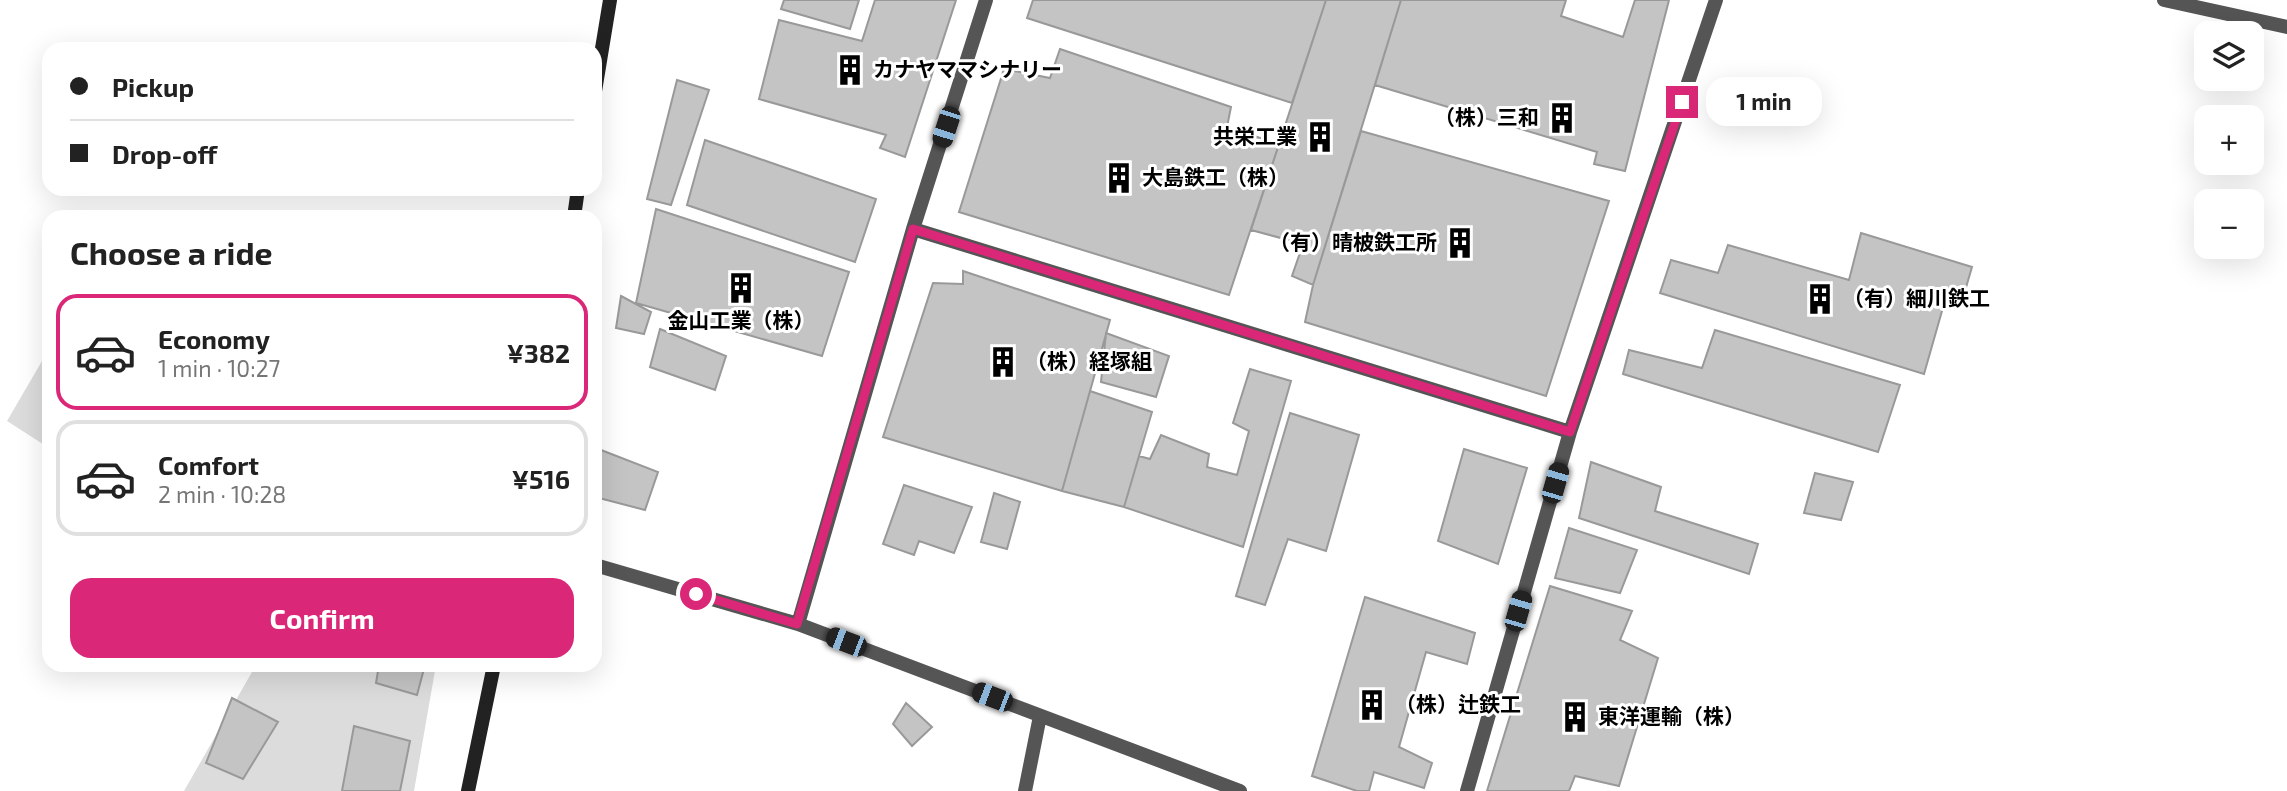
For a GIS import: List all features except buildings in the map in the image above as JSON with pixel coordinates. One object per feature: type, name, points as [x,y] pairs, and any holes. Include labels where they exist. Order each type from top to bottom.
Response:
[{"type":"main road","points":[[602,52],[611,0]]},
{"type":"main road","points":[[468,791],[493,672]]},
{"type":"street","points":[[797,624],[913,229],[986,0]]},
{"type":"street","points":[[1467,791],[1570,432],[1716,0]]},
{"type":"street","points":[[2164,0],[2287,27]]},
{"type":"street","points":[[913,229],[1570,432]]},
{"type":"street","points":[[602,567],[797,624],[1240,791]]},
{"type":"street","points":[[1024,791],[1040,716]]},
{"type":"shaded area","points":[[42,361],[42,444],[7,421]]},
{"type":"shaded area","points":[[252,672],[435,672],[414,791],[184,791]]},
{"type":"place","name":"カナヤママシナリー","points":[[850,70]]},
{"type":"place","name":"（株）三和","points":[[1562,118]]},
{"type":"place","name":"共栄工業","points":[[1320,137]]},
{"type":"place","name":"大島鉄工（株）","points":[[1119,178]]},
{"type":"place","name":"（有）晴柀鉄工所","points":[[1460,243]]},
{"type":"place","name":"金山工業（株）","points":[[741,288]]},
{"type":"place","name":"（有）細川鉄工","points":[[1820,299]]},
{"type":"place","name":"（株）経塚組","points":[[1003,362]]},
{"type":"place","name":"（株）辻鉄工","points":[[1372,705]]},
{"type":"place","name":"東洋運輸（株）","points":[[1575,717]]},
{"type":"route","points":[[696,594],[797,624],[913,229],[1570,432],[1682,102]]}]
